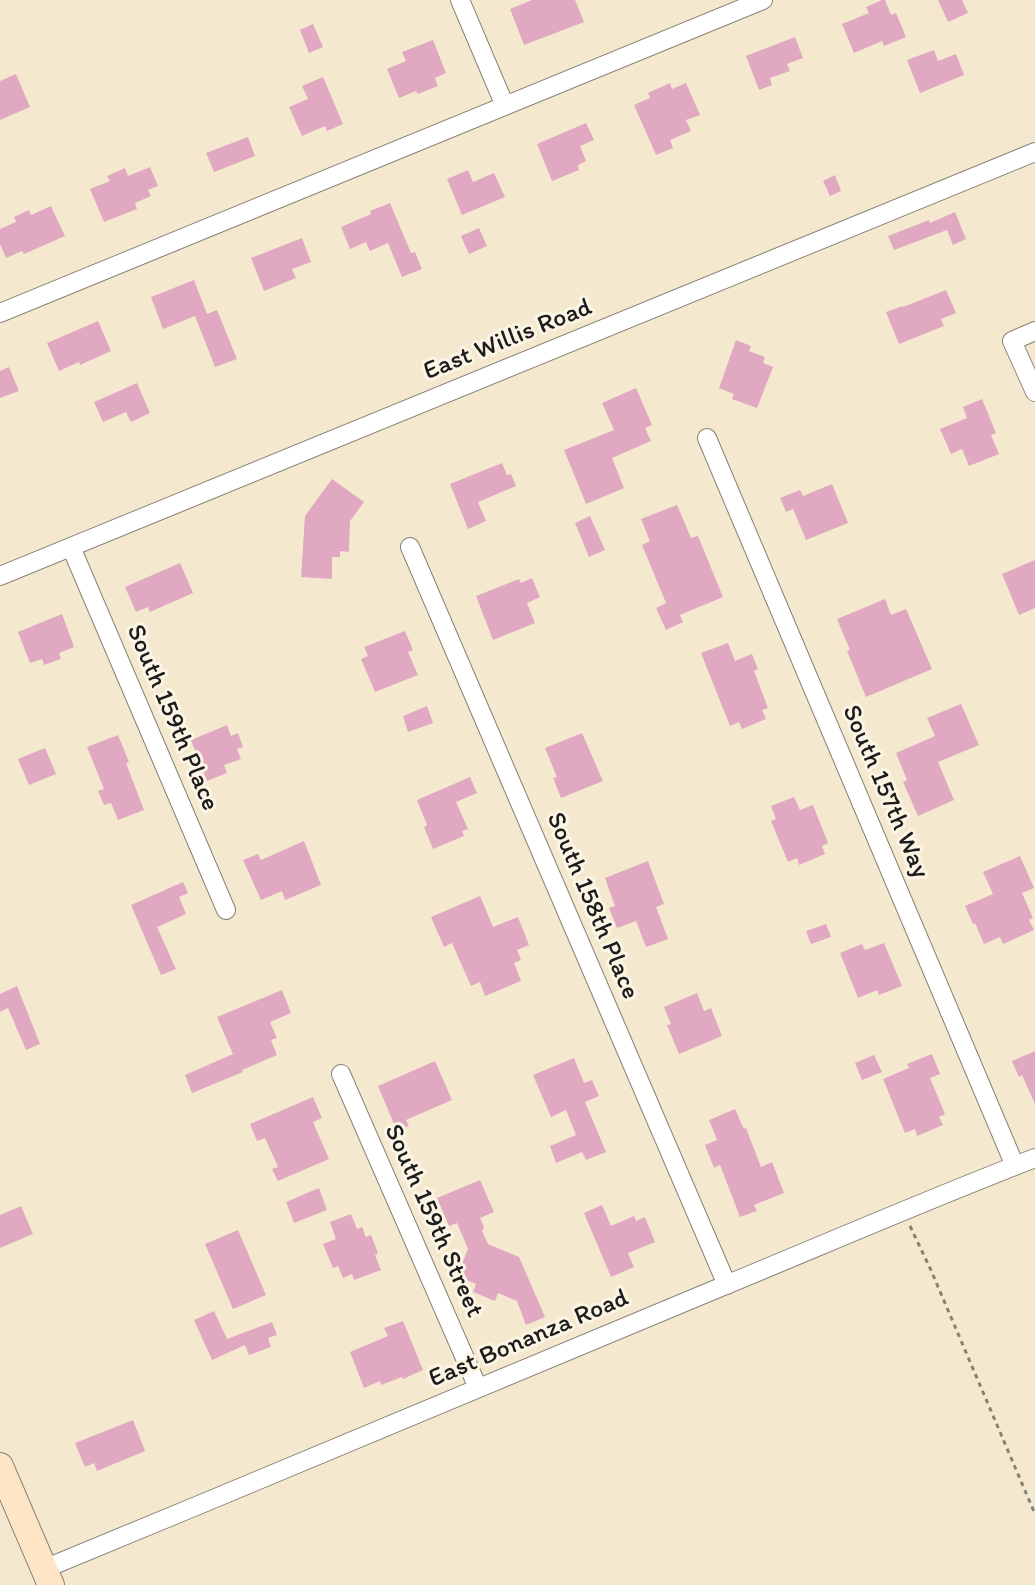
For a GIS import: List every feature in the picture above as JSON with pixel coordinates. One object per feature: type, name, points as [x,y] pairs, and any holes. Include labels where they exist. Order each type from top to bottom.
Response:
[{"type":"main road","points":[[0,1466],[47,1577]]},
{"type":"street","points":[[460,0],[505,106]]},
{"type":"street","points":[[0,313],[763,0]]},
{"type":"street","name":"East Willis Road","points":[[0,576],[1035,152]]},
{"type":"street","points":[[1035,331],[1012,341],[1035,392]]},
{"type":"street","name":"South 157th Way","points":[[707,438],[1015,1166]]},
{"type":"street","name":"South 159th Place","points":[[71,547],[226,910]]},
{"type":"street","name":"South 158th Place","points":[[410,547],[727,1285]]},
{"type":"street","name":"South 159th Street","points":[[341,1074],[478,1388]]},
{"type":"street","name":"East Bonanza Road","points":[[47,1577],[478,1388],[1035,1158]]},
{"type":"path","points":[[903,1211],[930,1268],[1035,1514]]},
{"type":"building","points":[[532,0],[575,0],[584,22],[524,45],[510,9]]},
{"type":"building","points":[[885,0],[891,15],[896,13],[906,37],[884,46],[882,41],[854,53],[842,24],[869,13],[866,7]]},
{"type":"building","points":[[938,0],[962,0],[968,13],[948,22]]},
{"type":"building","points":[[313,24],[323,47],[309,53],[300,30]]},
{"type":"building","points":[[795,37],[803,58],[787,64],[790,71],[770,78],[772,85],[759,90],[746,56]]},
{"type":"building","points":[[433,40],[446,73],[435,78],[438,86],[399,98],[387,69],[406,61],[402,52]]},
{"type":"building","points":[[934,50],[938,61],[956,54],[964,75],[920,93],[907,60]]},
{"type":"building","points":[[16,74],[30,107],[0,120],[0,81]]},
{"type":"building","points":[[323,77],[343,124],[327,131],[325,126],[302,136],[289,107],[308,99],[302,86]]},
{"type":"building","points":[[670,83],[672,89],[686,83],[700,115],[686,120],[691,131],[670,140],[673,148],[656,155],[634,105],[650,98],[648,93]]},
{"type":"building","points":[[586,123],[594,140],[580,146],[586,161],[578,165],[579,170],[552,181],[537,144]]},
{"type":"building","points":[[248,137],[255,156],[214,172],[206,153]]},
{"type":"building","points":[[150,167],[158,186],[148,190],[151,196],[135,203],[137,209],[104,222],[90,189],[110,181],[107,176],[125,168],[128,176]]},
{"type":"building","points":[[468,170],[473,182],[494,173],[505,197],[462,215],[447,179]]},
{"type":"building","points":[[835,175],[841,191],[830,196],[823,181]]},
{"type":"building","points":[[390,203],[411,253],[415,252],[422,269],[402,277],[388,243],[370,251],[366,242],[350,249],[341,227]]},
{"type":"building","points":[[51,206],[65,236],[24,254],[22,251],[6,258],[0,244],[0,229],[16,222],[14,217],[29,210],[31,215]]},
{"type":"building","points":[[955,212],[966,239],[953,245],[947,230],[894,250],[888,236],[929,220],[930,223]]},
{"type":"building","points":[[479,228],[487,246],[469,254],[461,236]]},
{"type":"building","points":[[302,238],[311,262],[292,269],[296,278],[264,291],[251,258]]},
{"type":"building","points":[[194,280],[207,314],[217,310],[237,359],[215,367],[195,316],[163,329],[151,297]]},
{"type":"building","points":[[946,290],[956,313],[941,319],[944,326],[899,344],[886,312]]},
{"type":"building","points":[[98,321],[111,351],[80,365],[79,362],[59,371],[47,343]]},
{"type":"building","points":[[736,340],[751,346],[749,351],[765,357],[763,363],[773,367],[757,408],[732,399],[734,394],[719,388]]},
{"type":"building","points":[[9,367],[19,391],[0,398],[0,371]]},
{"type":"building","points":[[137,383],[150,413],[131,422],[126,412],[103,422],[94,402]]},
{"type":"building","points":[[636,388],[652,425],[645,428],[651,441],[612,458],[624,488],[586,504],[564,450],[614,430],[602,403]]},
{"type":"building","points":[[982,399],[996,433],[991,435],[999,454],[969,466],[962,449],[951,454],[940,429],[967,418],[963,407]]},
{"type":"building","points":[[502,463],[507,475],[511,474],[516,486],[478,502],[486,521],[468,529],[450,484]]},
{"type":"building","points":[[332,479],[364,502],[350,521],[349,552],[340,551],[340,557],[332,557],[332,579],[301,577],[305,516]]},
{"type":"building","points":[[832,484],[848,523],[806,540],[793,509],[786,512],[780,498],[800,490],[803,496]]},
{"type":"building","points":[[677,505],[691,538],[698,536],[723,597],[680,615],[683,622],[666,630],[656,608],[666,603],[642,545],[650,541],[641,519]]},
{"type":"building","points":[[590,516],[605,550],[589,557],[575,523]]},
{"type":"building","points":[[1035,560],[1035,608],[1019,615],[1002,574]]},
{"type":"building","points":[[180,563],[193,593],[150,612],[148,607],[136,612],[125,587]]},
{"type":"building","points":[[532,578],[540,597],[527,603],[535,623],[493,640],[476,596],[519,579],[521,583]]},
{"type":"building","points":[[885,599],[891,615],[906,609],[932,669],[866,697],[837,619]]},
{"type":"building","points":[[62,614],[74,647],[59,653],[61,659],[44,665],[42,659],[30,663],[18,632]]},
{"type":"building","points":[[405,631],[413,650],[408,652],[418,675],[375,692],[361,659],[368,656],[364,647]]},
{"type":"building","points":[[728,643],[735,661],[752,654],[758,669],[754,671],[768,708],[762,710],[766,719],[742,729],[739,722],[730,726],[701,653]]},
{"type":"building","points":[[961,704],[979,745],[938,762],[954,800],[918,816],[903,782],[907,780],[896,753],[935,736],[927,718]]},
{"type":"building","points":[[427,706],[433,723],[408,732],[403,716]]},
{"type":"building","points":[[227,725],[231,736],[238,733],[243,747],[237,749],[241,759],[224,765],[227,773],[207,781],[191,740]]},
{"type":"building","points":[[582,733],[603,781],[561,798],[553,778],[557,777],[545,748]]},
{"type":"building","points":[[118,735],[144,810],[118,820],[111,803],[104,805],[98,791],[104,789],[87,747]]},
{"type":"building","points":[[45,748],[56,774],[29,785],[18,759]]},
{"type":"building","points":[[470,777],[477,793],[456,802],[468,829],[462,831],[464,836],[433,849],[417,800]]},
{"type":"building","points":[[794,797],[800,810],[813,805],[828,843],[822,846],[825,854],[799,865],[797,858],[788,862],[771,821],[776,819],[771,806]]},
{"type":"building","points":[[304,841],[321,885],[285,900],[282,891],[261,900],[243,860],[258,854],[261,860]]},
{"type":"building","points":[[1020,856],[1034,888],[1022,893],[1033,918],[1029,920],[1034,930],[1003,944],[1000,937],[984,944],[965,906],[993,894],[983,872]]},
{"type":"building","points":[[648,861],[664,904],[656,907],[668,939],[646,947],[636,921],[617,928],[609,908],[615,906],[605,878]]},
{"type":"building","points":[[183,882],[188,893],[179,897],[186,914],[157,927],[176,969],[161,975],[131,905]]},
{"type":"building","points":[[480,896],[493,927],[518,917],[529,945],[517,950],[521,960],[514,963],[521,981],[485,996],[480,982],[471,986],[452,943],[444,947],[431,917]]},
{"type":"building","points":[[826,924],[831,937],[811,944],[806,931]]},
{"type":"building","points":[[884,943],[902,986],[879,995],[877,990],[858,998],[840,953],[862,944],[865,950]]},
{"type":"building","points":[[17,986],[40,1044],[26,1050],[8,1008],[0,1012],[0,994]]},
{"type":"building","points":[[282,990],[291,1013],[270,1022],[277,1038],[271,1040],[277,1055],[192,1093],[185,1075],[233,1054],[217,1017]]},
{"type":"building","points":[[697,993],[704,1011],[711,1008],[722,1036],[679,1054],[667,1025],[671,1024],[664,1007]]},
{"type":"building","points":[[1035,1051],[1035,1104],[1022,1075],[1019,1077],[1012,1061]]},
{"type":"building","points":[[932,1054],[940,1074],[930,1078],[945,1114],[939,1117],[943,1125],[917,1136],[915,1129],[905,1133],[883,1079],[909,1068],[907,1064]]},
{"type":"building","points":[[874,1055],[882,1072],[862,1080],[855,1063]]},
{"type":"building","points":[[574,1058],[584,1083],[592,1080],[599,1096],[585,1102],[606,1152],[586,1160],[582,1152],[556,1163],[550,1146],[576,1135],[566,1110],[551,1117],[533,1075]]},
{"type":"building","points":[[435,1061],[452,1100],[406,1120],[409,1126],[397,1131],[378,1086]]},
{"type":"building","points":[[313,1097],[322,1118],[313,1122],[329,1159],[278,1181],[272,1169],[278,1167],[265,1138],[257,1141],[250,1124]]},
{"type":"building","points":[[735,1109],[744,1129],[746,1128],[761,1167],[772,1162],[784,1193],[754,1205],[757,1211],[740,1217],[720,1165],[714,1168],[705,1145],[717,1140],[709,1120]]},
{"type":"building","points":[[480,1180],[494,1212],[480,1218],[484,1227],[482,1231],[488,1244],[519,1257],[545,1317],[526,1325],[517,1301],[498,1293],[495,1301],[473,1292],[476,1284],[457,1276],[468,1249],[457,1223],[449,1226],[437,1198]]},
{"type":"building","points":[[319,1188],[327,1210],[294,1223],[286,1202]]},
{"type":"building","points":[[602,1205],[611,1226],[634,1216],[636,1221],[645,1217],[655,1242],[628,1253],[634,1267],[611,1277],[584,1213]]},
{"type":"building","points":[[21,1206],[33,1234],[0,1248],[0,1215]]},
{"type":"building","points":[[351,1214],[357,1229],[362,1227],[366,1237],[371,1235],[381,1270],[354,1280],[352,1274],[343,1278],[338,1266],[333,1268],[323,1244],[336,1239],[330,1222]]},
{"type":"building","points":[[238,1230],[266,1295],[233,1309],[205,1244]]},
{"type":"building","points":[[214,1311],[227,1339],[272,1322],[277,1335],[268,1338],[271,1347],[249,1355],[245,1345],[212,1360],[194,1320]]},
{"type":"building","points":[[403,1321],[423,1370],[403,1379],[402,1377],[381,1385],[380,1381],[364,1388],[350,1352],[388,1336],[384,1328]]},
{"type":"building","points":[[133,1420],[145,1451],[97,1471],[94,1463],[85,1467],[75,1443]]}]
